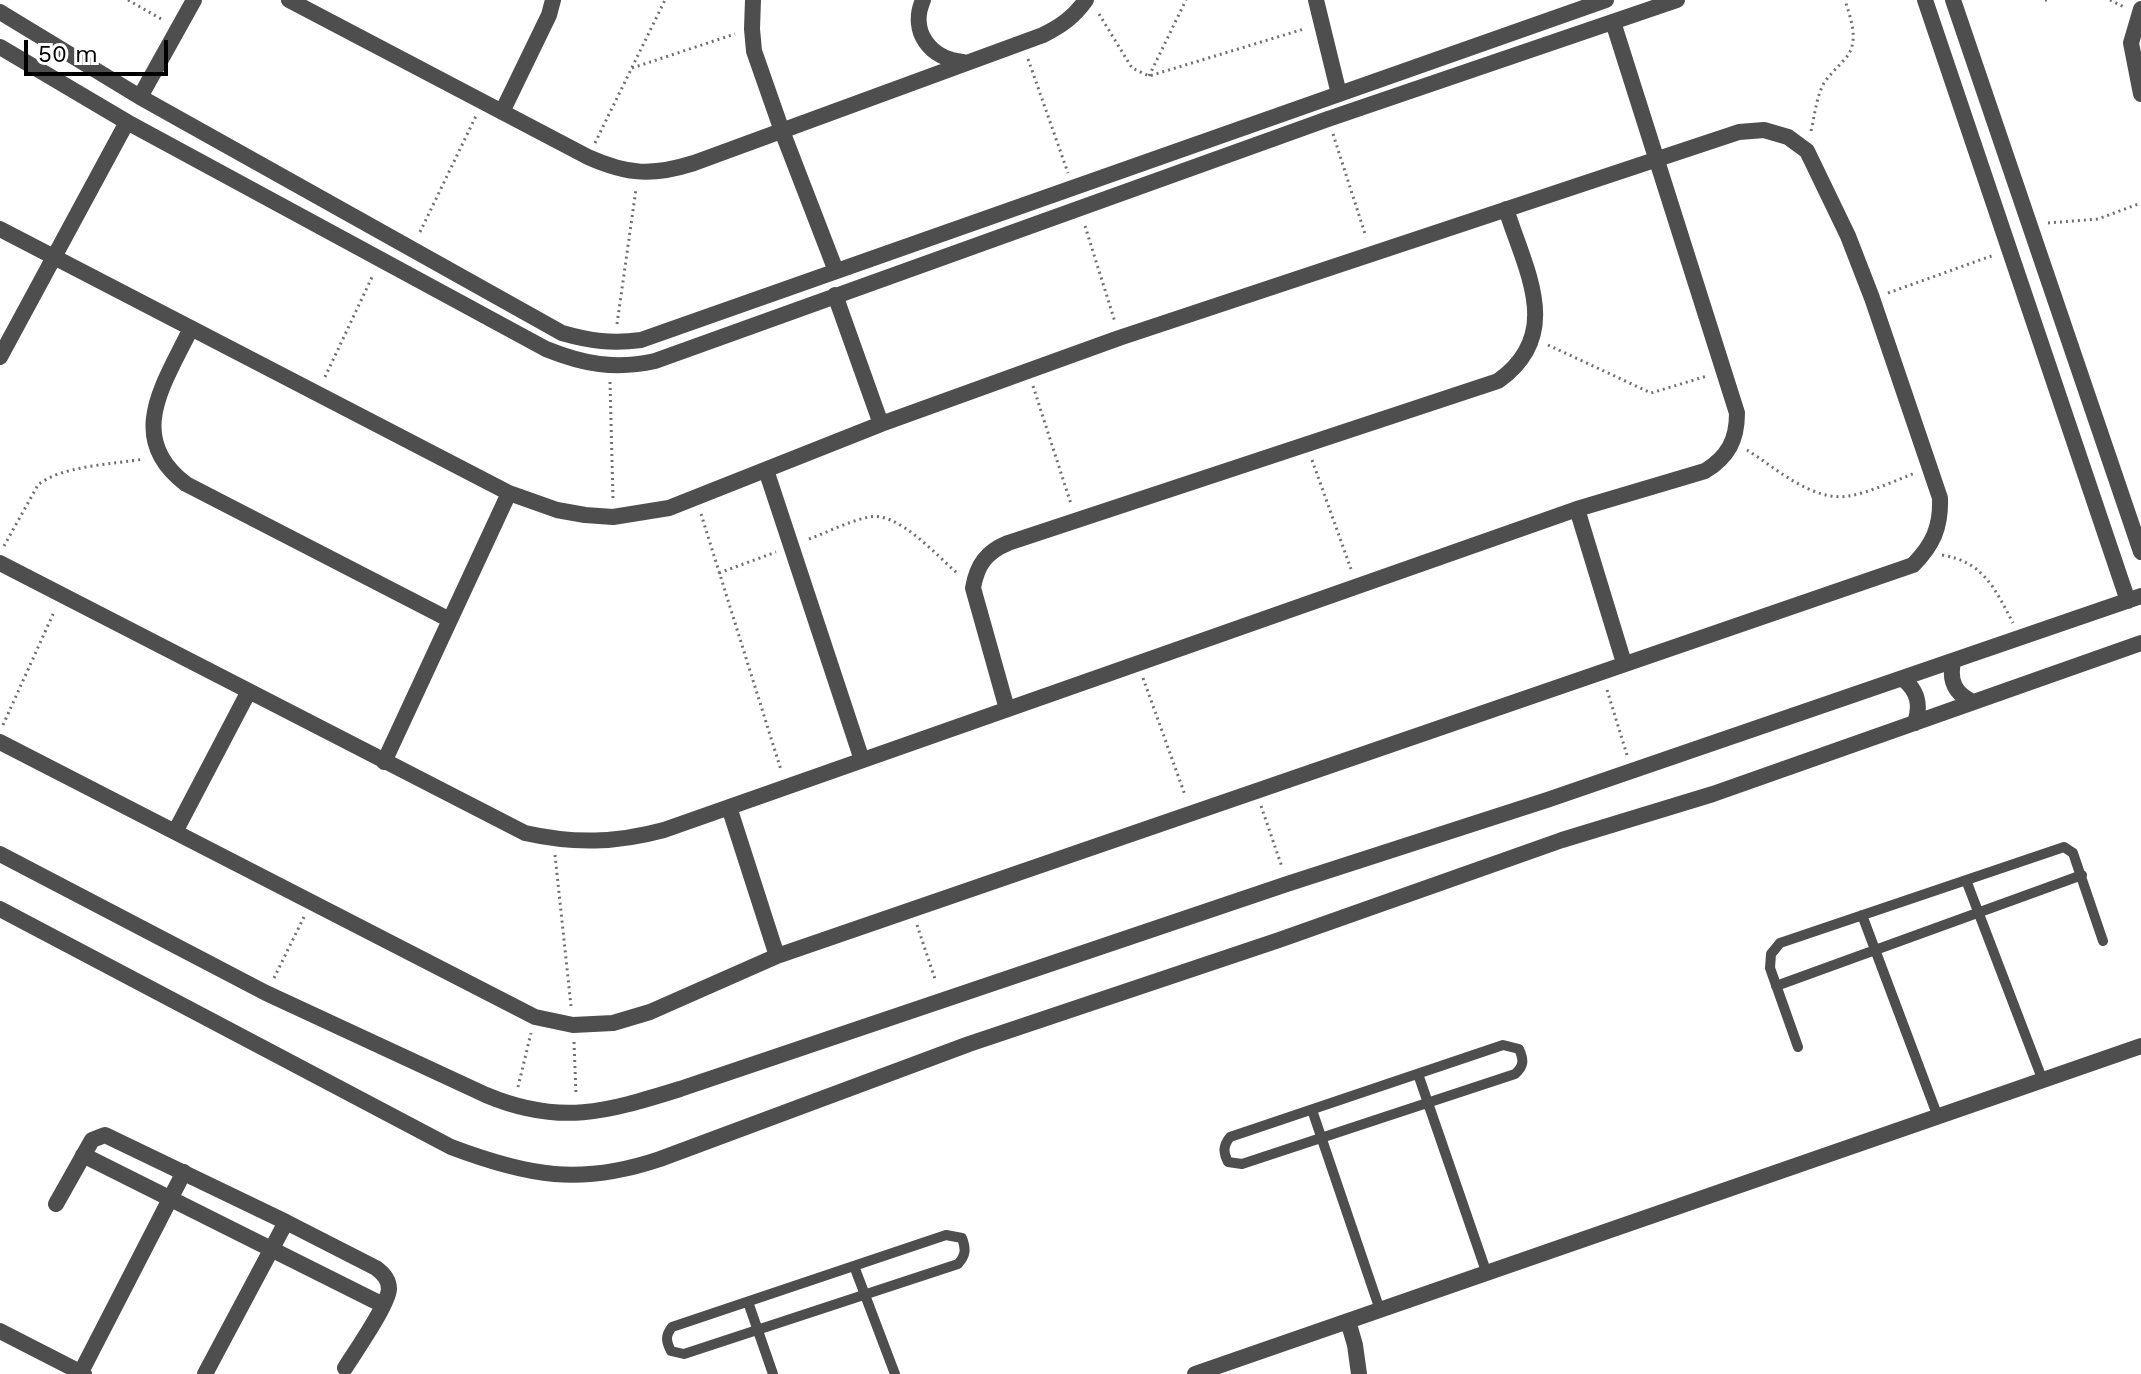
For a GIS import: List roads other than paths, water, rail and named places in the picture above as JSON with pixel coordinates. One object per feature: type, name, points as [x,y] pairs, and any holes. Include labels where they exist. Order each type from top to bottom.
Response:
[{"type":"street","points":[[140,97],[194,0]]},
{"type":"street","points":[[289,0],[588,157],[612,168],[639,173],[667,171],[782,131],[1023,42],[1061,26],[1077,12],[1092,6]]},
{"type":"street","points":[[502,112],[549,15],[553,0]]},
{"type":"street","points":[[753,0],[754,51],[836,271]]},
{"type":"street","points":[[923,0],[918,11],[919,32],[930,49],[947,61],[967,62]]},
{"type":"street","points":[[1316,0],[1339,94]]},
{"type":"street","points":[[0,12],[140,97],[562,333],[588,341],[614,343],[641,340],[1606,0]]},
{"type":"street","points":[[0,47],[127,122],[546,349],[579,362],[609,366],[655,361],[1328,119],[1677,0]]},
{"type":"street","points":[[0,854],[266,993],[514,1107],[544,1113],[576,1114],[618,1107],[680,1089],[941,999],[1632,771],[2134,598],[2009,250],[1927,6],[1953,2],[2141,552]]},
{"type":"street","points":[[2141,9],[2131,43],[2141,94]]},
{"type":"street","points":[[0,563],[502,824],[525,833],[595,842],[637,837],[729,807],[1577,509],[1705,471],[1717,464],[1734,441],[1737,413],[1613,22]]},
{"type":"street","points":[[1459,51],[1466,71]]},
{"type":"street","points":[[0,357],[127,122]]},
{"type":"street","points":[[0,229],[509,493],[557,510],[613,517],[641,514],[696,499],[881,424],[1119,338],[1739,132],[1764,130],[1788,137],[1807,151],[1848,236],[1940,498],[1936,535],[1926,552],[1913,565],[777,956],[650,1012],[613,1023],[573,1025],[535,1017],[0,742]]},
{"type":"street","points":[[1007,709],[973,588],[983,559],[994,549],[1498,381],[1514,370],[1526,356],[1537,320],[1535,303],[1506,209]]},
{"type":"street","points":[[915,243],[923,263]]},
{"type":"street","points":[[835,295],[881,424]]},
{"type":"street","points":[[191,328],[157,402],[153,430],[160,457],[171,472],[186,484],[450,620]]},
{"type":"street","points":[[766,470],[862,760]]},
{"type":"street","points":[[384,762],[509,493]]},
{"type":"street","points":[[1577,509],[1624,663]]},
{"type":"street","points":[[0,909],[451,1147],[522,1171],[591,1175],[626,1170],[660,1159],[997,1034],[1279,940],[1562,840],[1713,794],[2141,643]]},
{"type":"street","points":[[1953,662],[1951,672],[1956,691],[1973,702]]},
{"type":"street","points":[[1903,679],[1911,685],[1919,704],[1915,723]]},
{"type":"street","points":[[175,832],[249,691]]},
{"type":"street","points":[[729,807],[777,956]]},
{"type":"street","points":[[1195,1374],[2141,1046]]},
{"type":"street","points":[[56,1204],[92,1140],[105,1135],[286,1222],[385,1274],[389,1290],[383,1305],[345,1368]]},
{"type":"street","points":[[83,1155],[383,1305]]},
{"type":"street","points":[[0,1331],[82,1373],[184,1172]]},
{"type":"street","points":[[205,1374],[286,1222]]},
{"type":"street","points":[[1348,1321],[1359,1374]]},
{"type":"lane","points":[[1798,1047],[1769,961],[1780,943],[2064,847],[2073,853],[2103,941]]},
{"type":"lane","points":[[1776,986],[2082,875]]},
{"type":"lane","points":[[1966,880],[2043,1081]]},
{"type":"lane","points":[[1862,915],[1938,1117]]},
{"type":"lane","points":[[1503,1045],[1519,1049],[1523,1058],[1522,1067],[1515,1074],[1242,1164],[1228,1162],[1224,1153],[1224,1145],[1230,1137],[1418,1074],[1503,1045]]},
{"type":"lane","points":[[1418,1074],[1487,1274]]},
{"type":"lane","points":[[1312,1110],[1380,1310]]},
{"type":"lane","points":[[946,1235],[962,1238],[965,1247],[964,1257],[958,1264],[684,1354],[671,1351],[666,1343],[672,1327],[854,1266],[946,1235]]},
{"type":"lane","points":[[854,1266],[895,1374]]},
{"type":"lane","points":[[748,1302],[773,1374]]}]
